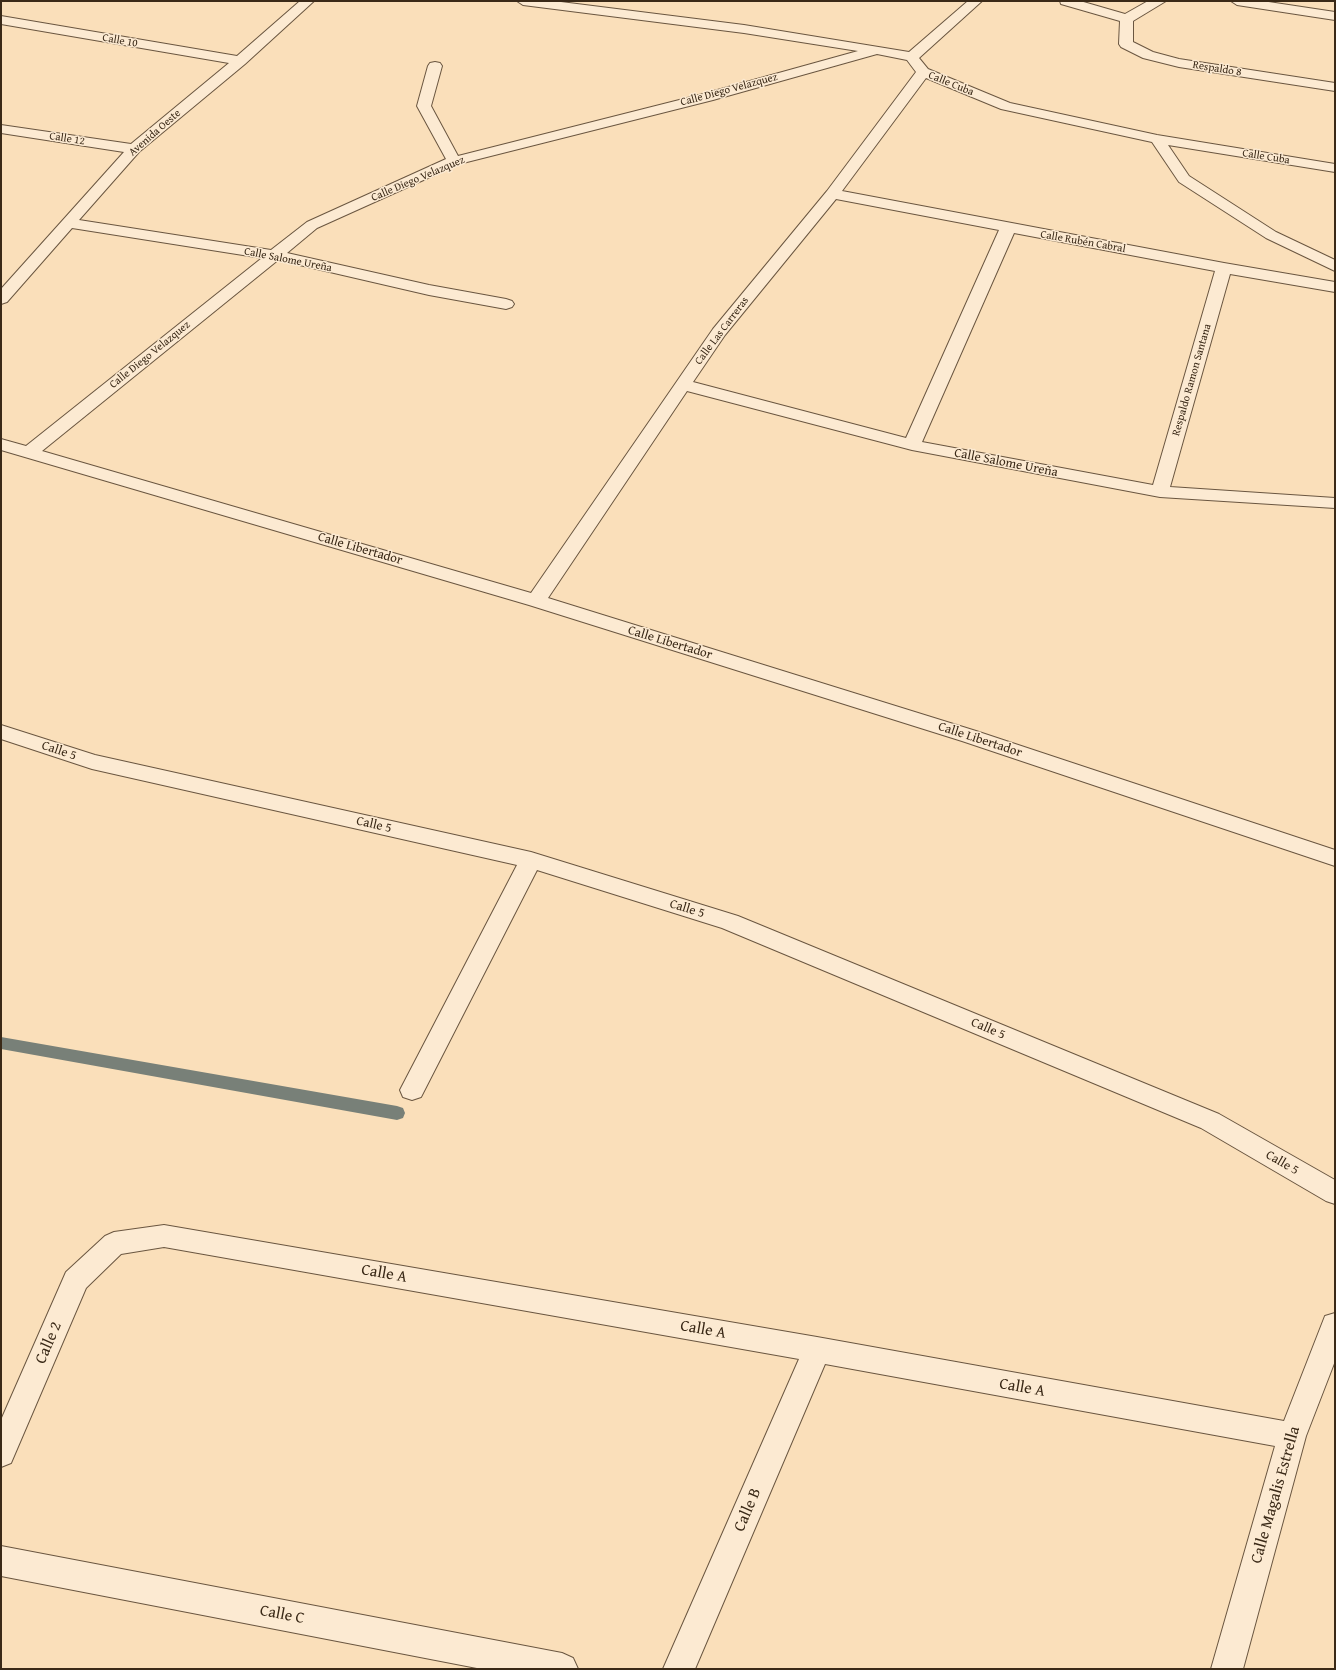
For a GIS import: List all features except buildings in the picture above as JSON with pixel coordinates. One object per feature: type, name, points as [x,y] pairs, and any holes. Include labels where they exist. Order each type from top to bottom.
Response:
[{"type":"street","name":"Avenida Oeste","points":[[1,298],[70,223],[134,149],[240,61],[308,1]]},
{"type":"street","points":[[523,1],[744,29],[877,50],[912,58],[976,1]]},
{"type":"street","points":[[1066,1],[1127,19],[1160,1]]},
{"type":"street","points":[[1237,1],[1335,16]]},
{"type":"street","name":"Respaldo 8","points":[[1127,19],[1126,44],[1148,55],[1179,63],[1335,87]]},
{"type":"street","name":"Calle 10","points":[[1,20],[240,61]]},
{"type":"street","name":"Calle Diego Velazquez","points":[[30,451],[312,225],[454,161],[708,97],[877,50]]},
{"type":"street","name":"Calle Cuba","points":[[912,58],[923,72],[1006,106],[1157,139],[1335,168]]},
{"type":"street","points":[[435,66],[424,106],[454,161]]},
{"type":"street","name":"Calle Las Carreras","points":[[536,601],[719,332],[832,194],[923,72]]},
{"type":"street","name":"Calle 12","points":[[1,129],[134,149]]},
{"type":"street","points":[[1157,139],[1184,179],[1271,235],[1335,266]]},
{"type":"street","name":"Calle Rubén Cabral","points":[[832,194],[1224,268],[1335,287]]},
{"type":"street","name":"Calle Salome Ureña","points":[[70,223],[274,255],[429,290],[506,304]]},
{"type":"street","points":[[912,445],[1008,228]]},
{"type":"street","name":"Respaldo Ramon Santana","points":[[1160,492],[1224,268]]},
{"type":"street","name":"Calle Salome Ureña","points":[[684,385],[912,445],[1160,492],[1335,503]]},
{"type":"street","name":"Calle Libertador","points":[[1,444],[30,451],[536,601],[970,736],[1335,858]]},
{"type":"street","name":"Calle 5","points":[[1,732],[92,762],[531,860],[730,922],[1210,1121],[1335,1193]]},
{"type":"street","points":[[412,1090],[531,860]]},
{"type":"street","name":"Calle A","points":[[114,1244],[164,1236],[817,1350],[1292,1436]]},
{"type":"street","name":"Calle 2","points":[[1,1453],[76,1280],[114,1244]]},
{"type":"street","name":"Calle Magalis Estrella","points":[[1227,1669],[1292,1436],[1335,1325]]},
{"type":"street","name":"Calle B","points":[[679,1669],[817,1350]]},
{"type":"street","name":"Calle C","points":[[1,1561],[562,1669]]},
{"type":"waterway","points":[[1,1043],[397,1113]]}]
